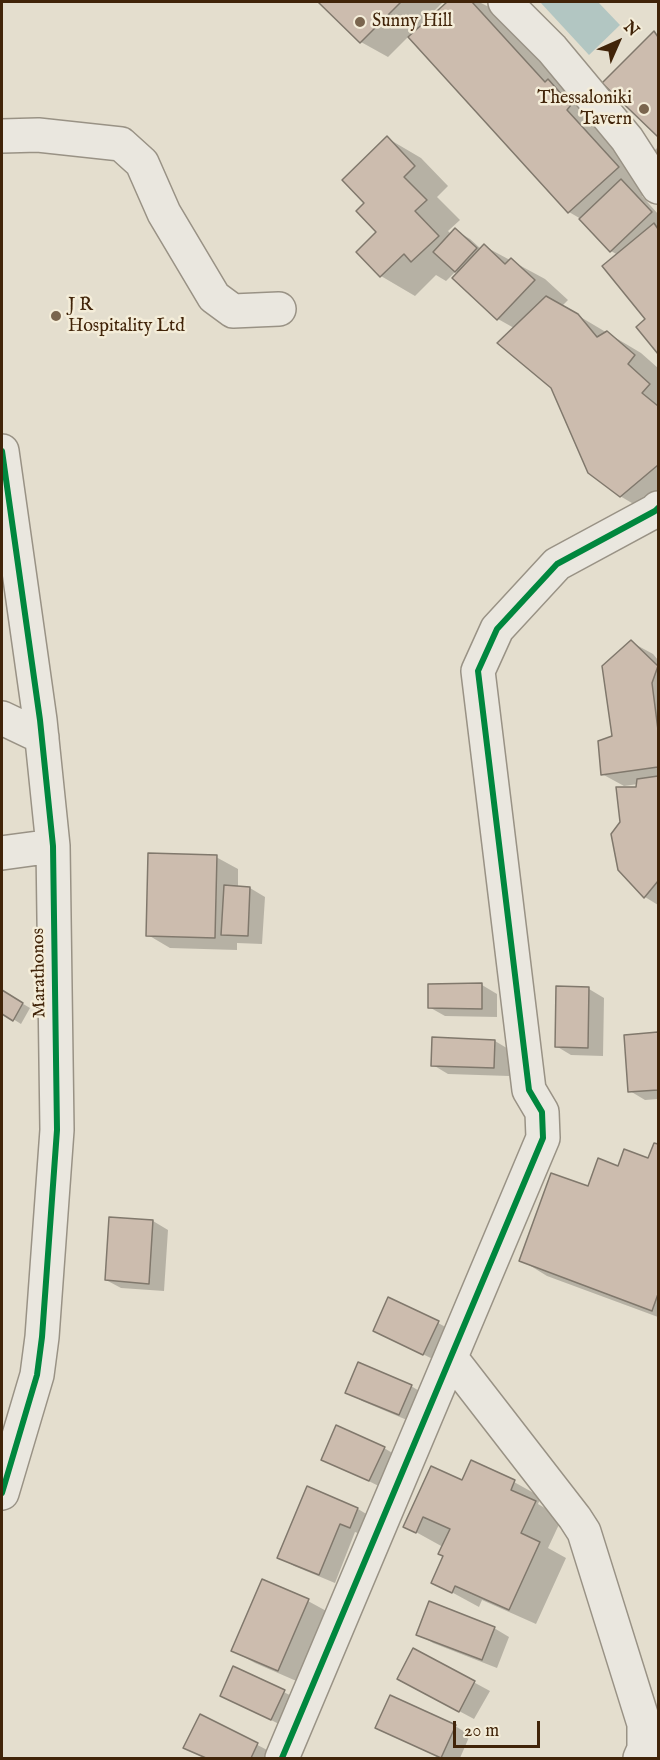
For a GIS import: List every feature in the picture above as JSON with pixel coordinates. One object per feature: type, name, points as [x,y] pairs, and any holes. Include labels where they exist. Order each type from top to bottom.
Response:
[{"type":"street","points":[[505,2],[552,49],[627,140],[658,187]]},
{"type":"street","points":[[2,136],[38,135],[121,144],[142,163],[164,213],[214,297],[233,311],[279,309]]},
{"type":"street","name":"Marathonos","points":[[2,451],[42,737],[53,846],[57,1130],[42,1336],[37,1375],[2,1493]]},
{"type":"street","points":[[282,1758],[543,1138],[542,1112],[529,1090],[478,671],[497,629],[557,564],[658,508]]},
{"type":"street","points":[[2,718],[42,737]]},
{"type":"street","points":[[2,853],[53,846]]},
{"type":"street","points":[[451,1358],[584,1532],[644,1724],[644,1749],[640,1758]]},
{"type":"shaded area","points":[[540,2],[598,2],[620,25],[589,55]]},
{"type":"building","name":"Sunny Hill","points":[[318,2],[401,2],[360,43]]},
{"type":"building","points":[[447,2],[472,2],[545,82],[548,79],[571,105],[567,110],[619,167],[568,213],[408,37]]},
{"type":"building","name":"Thessaloniki Tavern","points":[[654,31],[658,37],[657,136],[602,83]]},
{"type":"building","points":[[387,136],[415,166],[404,177],[427,200],[415,211],[439,236],[411,262],[404,254],[380,277],[356,252],[376,232],[356,211],[364,203],[342,180]]},
{"type":"building","points":[[621,179],[652,212],[610,252],[579,219]]},
{"type":"building","points":[[654,223],[658,229],[658,354],[636,327],[645,319],[602,266]]},
{"type":"building","points":[[455,228],[477,248],[455,272],[433,252]]},
{"type":"building","points":[[484,244],[505,264],[511,258],[535,280],[497,320],[452,278]]},
{"type":"building","points":[[546,296],[578,314],[597,337],[607,331],[635,355],[628,364],[650,384],[642,393],[658,406],[658,465],[620,497],[588,473],[551,388],[497,343]]},
{"type":"building","points":[[631,640],[658,666],[652,683],[658,730],[658,767],[601,775],[598,741],[612,736],[602,666]]},
{"type":"building","points":[[658,776],[658,881],[644,898],[618,870],[611,834],[620,822],[616,787],[636,787],[637,779]]},
{"type":"building","points":[[148,853],[217,855],[215,938],[146,936]]},
{"type":"building","points":[[224,885],[250,887],[248,936],[221,935]]},
{"type":"building","points":[[482,983],[482,1009],[428,1008],[428,984]]},
{"type":"building","points":[[556,986],[589,987],[588,1048],[555,1047]]},
{"type":"building","points":[[2,990],[23,1003],[13,1021],[2,1014]]},
{"type":"building","points":[[658,1032],[658,1090],[628,1092],[624,1035]]},
{"type":"building","points":[[432,1037],[495,1040],[494,1068],[431,1066]]},
{"type":"building","points":[[654,1143],[658,1144],[658,1294],[652,1311],[519,1261],[551,1173],[588,1186],[598,1158],[618,1166],[624,1149],[648,1158]]},
{"type":"building","points":[[109,1217],[153,1220],[149,1284],[105,1280]]},
{"type":"building","points":[[388,1297],[439,1321],[423,1355],[373,1331]]},
{"type":"building","points":[[358,1362],[412,1385],[399,1415],[345,1393]]},
{"type":"building","points":[[336,1425],[385,1447],[369,1481],[321,1460]]},
{"type":"building","points":[[471,1460],[515,1480],[511,1490],[536,1501],[521,1533],[540,1542],[509,1610],[455,1586],[452,1593],[431,1583],[443,1556],[438,1554],[450,1529],[423,1517],[416,1533],[403,1527],[431,1466],[462,1480]]},
{"type":"building","points":[[307,1486],[358,1508],[350,1528],[340,1524],[319,1575],[277,1558]]},
{"type":"building","points":[[262,1579],[309,1599],[278,1671],[231,1651]]},
{"type":"building","points":[[429,1601],[495,1627],[482,1660],[416,1635]]},
{"type":"building","points":[[413,1648],[475,1681],[459,1712],[397,1679]]},
{"type":"building","points":[[233,1666],[285,1690],[271,1720],[220,1696]]},
{"type":"building","points":[[390,1695],[456,1725],[441,1758],[375,1728]]},
{"type":"building","points":[[200,1714],[258,1743],[251,1758],[206,1758],[183,1748]]},
{"type":"cycle path","points":[[2,451],[40,720],[53,846],[57,1130],[42,1337],[37,1375],[2,1493]]},
{"type":"cycle path","points":[[282,1758],[543,1138],[542,1112],[529,1090],[478,671],[497,629],[557,564],[658,508]]},
{"type":"place","name":"Sunny Hill","points":[[360,22]]},
{"type":"place","name":"Thessaloniki Tavern","points":[[644,109]]},
{"type":"place","name":"J R Hospitality Ltd","points":[[56,316]]}]
